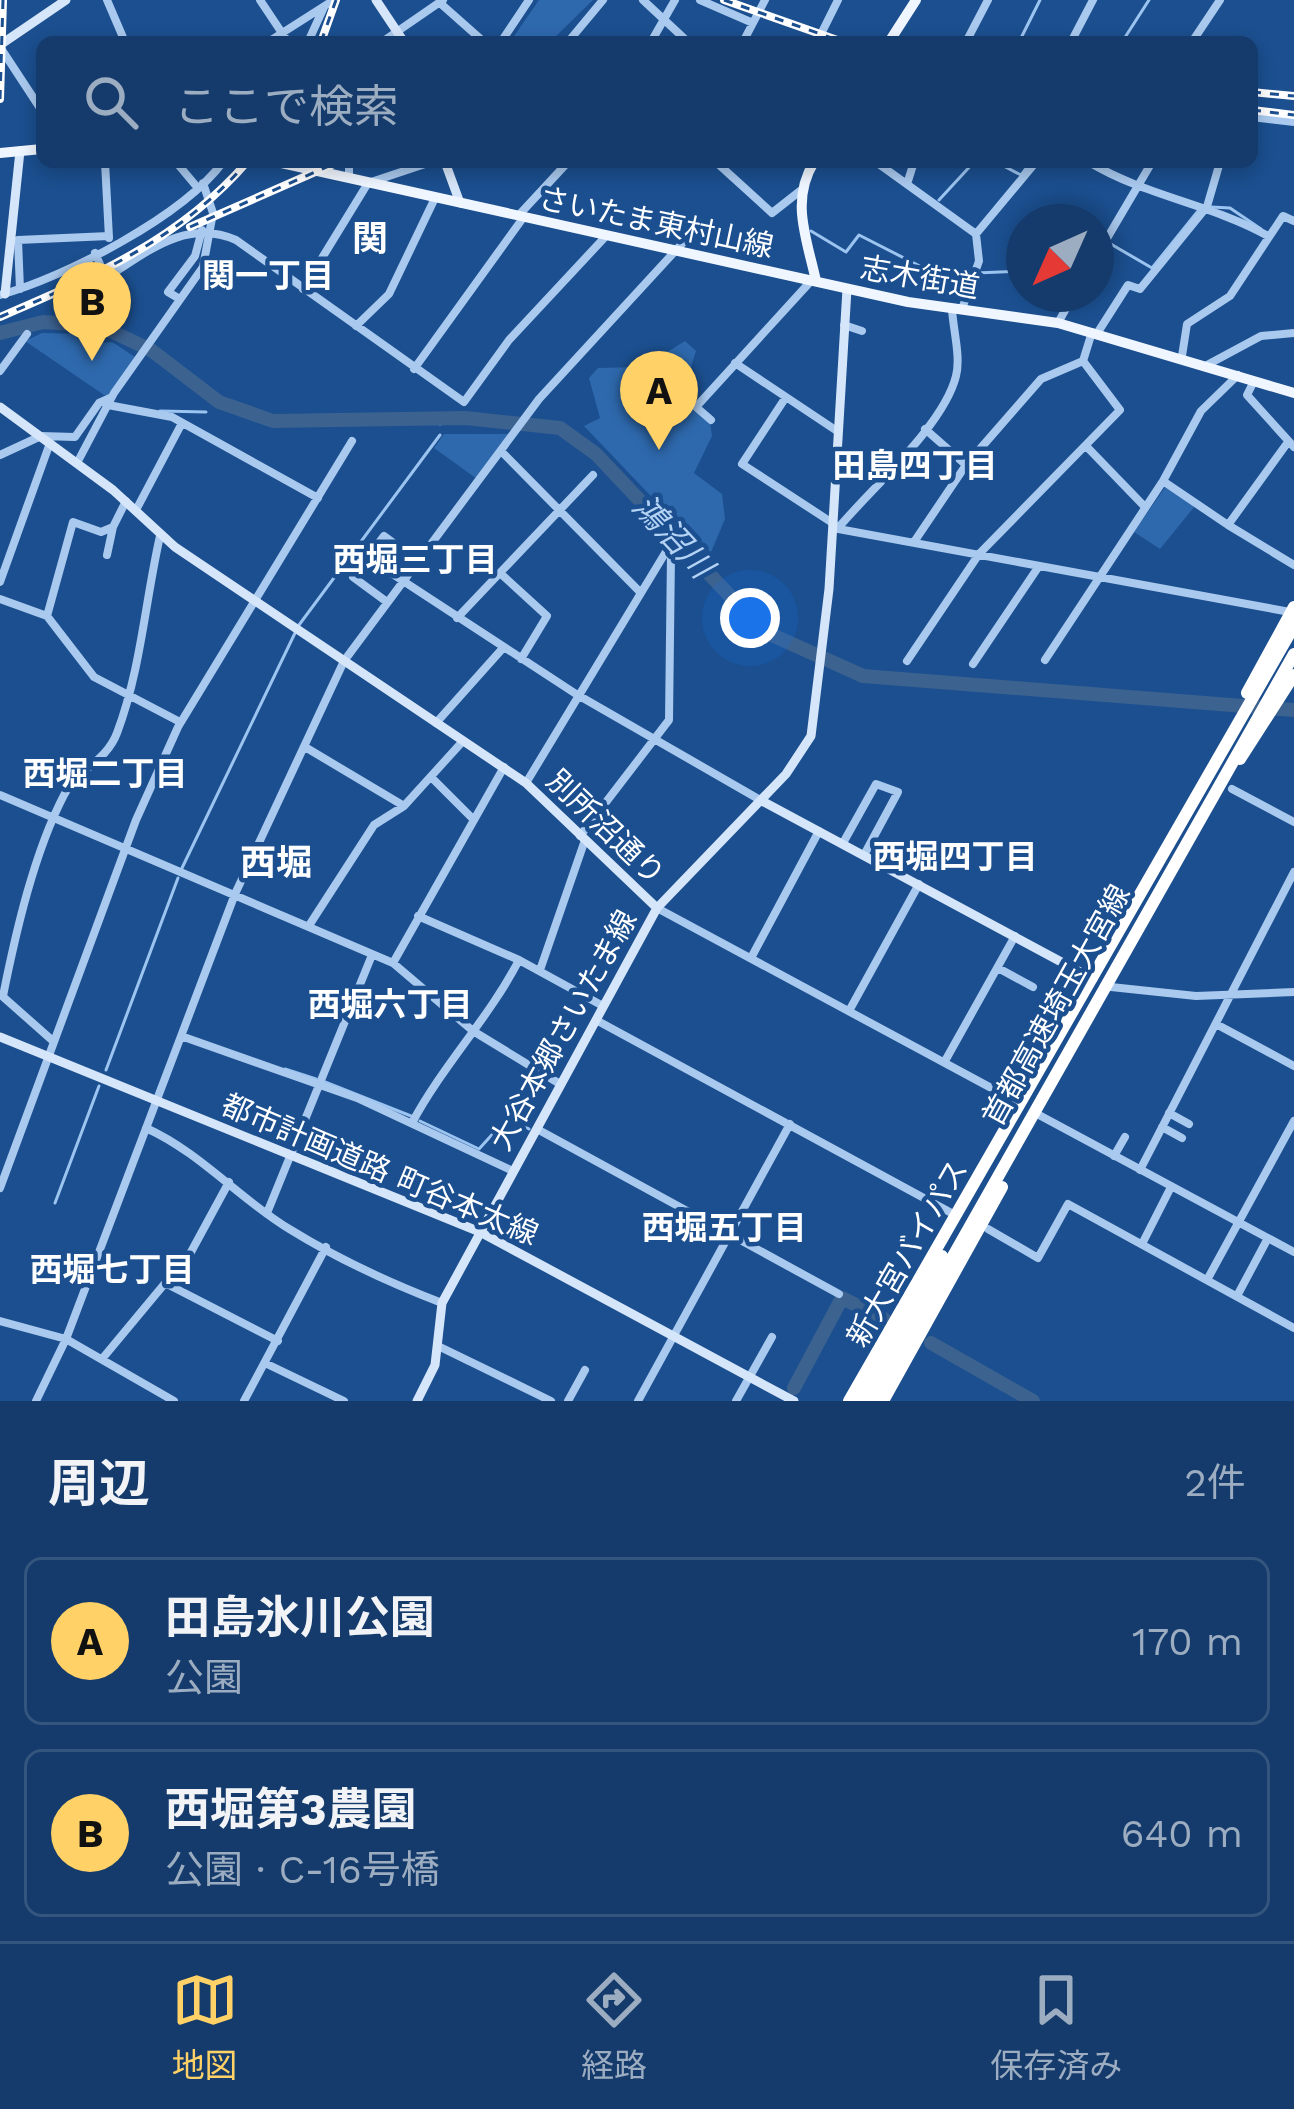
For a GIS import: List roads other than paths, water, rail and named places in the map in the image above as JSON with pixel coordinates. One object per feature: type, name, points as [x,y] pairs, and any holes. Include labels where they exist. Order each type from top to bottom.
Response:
[{"type":"highway","name":"新大宮バイパス","points":[[849,1401],[1022,1104],[1293,620]]},
{"type":"highway","name":"首都高速埼玉大宮線","points":[[866,1401],[1293,620]]},
{"type":"highway","name":"新大宮バイパス","points":[[883,1401],[1262,724],[1294,657]]},
{"type":"highway","name":"首都高速埼玉大宮線","points":[[866,1401],[1294,657]]},
{"type":"highway","name":"新大宮バイパス","points":[[1276,698],[1294,676]]},
{"type":"highway","points":[[928,1264],[953,1278]]},
{"type":"highway","points":[[866,1401],[913,1349]]},
{"type":"main road","points":[[893,36],[916,0]]},
{"type":"main road","points":[[0,153],[36,150]]},
{"type":"main road","name":"さいたま東村山線","points":[[304,168],[814,280]]},
{"type":"main road","points":[[811,168],[800,191],[814,280]]},
{"type":"main road","name":"志木街道","points":[[814,280],[957,309],[1058,323],[1182,356],[1294,393]]},
{"type":"street","points":[[36,102],[0,46],[66,0]]},
{"type":"street","points":[[106,0],[122,36]]},
{"type":"street","points":[[260,0],[284,36]]},
{"type":"street","points":[[376,0],[400,36]]},
{"type":"street","points":[[505,36],[529,0]]},
{"type":"street","points":[[573,36],[603,0]]},
{"type":"street","points":[[644,0],[682,36]]},
{"type":"street","points":[[654,36],[675,0]]},
{"type":"street","points":[[700,0],[753,23]]},
{"type":"street","points":[[746,36],[765,0]]},
{"type":"street","points":[[820,36],[838,0]]},
{"type":"street","points":[[969,36],[988,0]]},
{"type":"street","points":[[1074,36],[1093,0]]},
{"type":"street","points":[[1196,36],[1220,0]]},
{"type":"street","points":[[402,36],[441,1],[478,36]]},
{"type":"street","points":[[289,36],[328,2]]},
{"type":"street","points":[[311,36],[328,2]]},
{"type":"street","points":[[1258,118],[1294,122]]},
{"type":"street","points":[[20,151],[3,295],[95,253],[200,185],[217,168]]},
{"type":"street","points":[[105,168],[109,241]]},
{"type":"street","points":[[77,463],[109,401],[202,268],[212,201],[182,168]]},
{"type":"street","points":[[349,168],[349,178]]},
{"type":"street","points":[[303,289],[368,182],[411,168]]},
{"type":"street","points":[[448,168],[460,203]]},
{"type":"street","points":[[414,369],[520,217],[562,168]]},
{"type":"street","points":[[723,168],[772,213],[800,191]]},
{"type":"street","points":[[884,168],[976,234]]},
{"type":"street","points":[[907,184],[912,168]]},
{"type":"street","points":[[835,527],[926,429],[958,371],[957,309],[979,260],[976,234],[1031,168]]},
{"type":"street","points":[[1101,168],[1137,187],[1230,215],[1268,236]]},
{"type":"street","points":[[1114,226],[1148,168]]},
{"type":"street","points":[[914,542],[966,465],[1041,379],[1083,361],[1120,290],[1128,285],[1140,289],[1205,210],[1218,168]]},
{"type":"street","points":[[356,326],[389,294],[435,198]]},
{"type":"street","points":[[1182,356],[1187,324],[1230,296],[1283,216],[1294,221]]},
{"type":"street","points":[[36,1401],[66,1339],[235,894],[344,662],[532,408],[701,223]]},
{"type":"street","points":[[95,253],[106,278],[175,237],[207,230],[303,289],[464,402],[508,340],[607,235]]},
{"type":"street","points":[[20,289],[18,240],[109,241]]},
{"type":"street","points":[[712,420],[696,407],[814,280]]},
{"type":"street","name":"大谷本郷さいたま線","points":[[417,1401],[438,1346],[442,1303],[657,908],[762,801],[811,736],[822,672],[835,527],[847,289]]},
{"type":"street","points":[[1058,323],[1064,312]]},
{"type":"street","points":[[844,326],[862,331]]},
{"type":"street","points":[[1208,365],[1261,336],[1294,333]]},
{"type":"street","points":[[0,371],[27,334]]},
{"type":"street","points":[[907,661],[979,554],[1120,410],[1083,361]]},
{"type":"street","points":[[735,363],[838,431]]},
{"type":"street","points":[[1045,660],[1162,482],[1201,411],[1239,374]]},
{"type":"street","points":[[1228,525],[1291,445],[1247,394],[1254,380]]},
{"type":"street","points":[[786,397],[742,464],[835,527],[1293,620]]},
{"type":"street","points":[[0,455],[75,436],[99,403],[109,401],[182,423],[318,499]]},
{"type":"street","name":"別所沼通り","points":[[0,407],[131,505],[160,536],[526,783],[657,908],[1022,1104]]},
{"type":"street","points":[[107,555],[113,527],[182,423]]},
{"type":"street","points":[[926,429],[966,465]]},
{"type":"street","points":[[0,582],[46,441]]},
{"type":"street","points":[[0,1188],[127,848],[180,722],[352,442]]},
{"type":"street","points":[[1088,447],[1145,507]]},
{"type":"street","points":[[501,452],[639,591]]},
{"type":"street","points":[[457,618],[592,475]]},
{"type":"street","points":[[1162,482],[1294,565]]},
{"type":"street","points":[[47,616],[73,522],[101,532],[113,527]]},
{"type":"street","points":[[54,1042],[1,995],[19,914],[66,790],[103,760],[129,696],[160,536]]},
{"type":"street","points":[[387,602],[353,578],[384,536],[418,561]]},
{"type":"street","points":[[526,783],[639,591],[669,552],[670,720],[582,838],[540,970]]},
{"type":"street","points":[[368,558],[576,694],[762,801],[1093,979]]},
{"type":"street","points":[[973,664],[1039,566]]},
{"type":"street","points":[[500,573],[547,616],[520,659]]},
{"type":"street","points":[[0,599],[47,616],[94,677],[180,722]]},
{"type":"street","points":[[436,723],[503,648]]},
{"type":"street","points":[[310,924],[374,825],[404,806],[463,741]]},
{"type":"street","points":[[305,747],[404,806]]},
{"type":"street","points":[[392,963],[504,767]]},
{"type":"street","points":[[431,776],[474,820]]},
{"type":"street","points":[[843,843],[876,784],[898,792],[864,855]]},
{"type":"street","points":[[1232,789],[1294,822]]},
{"type":"street","points":[[0,795],[392,963],[473,1030],[560,1084]]},
{"type":"street","points":[[751,958],[820,831]]},
{"type":"street","points":[[1140,1170],[1294,872]]},
{"type":"street","points":[[849,1010],[919,884]]},
{"type":"street","points":[[418,916],[540,970],[603,1006]]},
{"type":"street","points":[[945,1061],[1015,936]]},
{"type":"street","points":[[267,1213],[372,955]]},
{"type":"street","points":[[414,1120],[519,960]]},
{"type":"street","points":[[998,968],[1034,987]]},
{"type":"street","points":[[1111,987],[1230,997],[1294,992]]},
{"type":"street","points":[[596,1020],[957,1216]]},
{"type":"street","points":[[1216,1024],[1294,1066]]},
{"type":"street","points":[[181,1036],[321,1082],[414,1120],[513,1171]]},
{"type":"street","name":"都市計画道路 町谷本太線","points":[[0,1037],[480,1232],[794,1401]]},
{"type":"street","points":[[1169,1113],[1189,1124]]},
{"type":"street","points":[[1039,1115],[1294,1252]]},
{"type":"street","points":[[1208,1280],[1294,1121]]},
{"type":"street","points":[[638,1401],[790,1124]]},
{"type":"street","points":[[1162,1127],[1182,1138]]},
{"type":"street","points":[[146,1128],[179,1143],[267,1213],[382,1280],[442,1303]]},
{"type":"street","points":[[537,1129],[839,1294]]},
{"type":"street","points":[[1114,1156],[1124,1137]]},
{"type":"street","points":[[102,1359],[167,1284],[229,1182]]},
{"type":"street","points":[[1142,1244],[1171,1187]]},
{"type":"street","points":[[988,1229],[1038,1258],[1068,1204],[1294,1328]]},
{"type":"street","points":[[1237,1296],[1268,1238]]},
{"type":"street","points":[[244,1401],[326,1247]]},
{"type":"street","points":[[167,1284],[278,1341]]},
{"type":"street","points":[[0,1321],[66,1339],[174,1401]]},
{"type":"street","points":[[736,1401],[772,1337]]},
{"type":"street","points":[[438,1346],[549,1400]]},
{"type":"street","points":[[267,1364],[344,1401]]},
{"type":"street","points":[[568,1401],[585,1370]]},
{"type":"street","points":[[767,1401],[773,1390]]},
{"type":"waterway","points":[[1022,36],[1040,0]]},
{"type":"waterway","points":[[1126,36],[1149,0]]},
{"type":"waterway","points":[[939,200],[968,168]]},
{"type":"waterway","points":[[1008,168],[1021,175],[1026,168]]},
{"type":"waterway","points":[[1211,207],[1230,208],[1261,229]]},
{"type":"waterway","points":[[1114,246],[1152,268],[1198,211]]},
{"type":"waterway","points":[[811,231],[846,252],[859,235],[949,281],[968,277]]},
{"type":"waterway","points":[[976,273],[1006,272]]},
{"type":"waterway","name":"鴻沼川","points":[[0,333],[43,322],[100,326],[151,350],[219,402],[273,421],[465,418],[560,428],[596,454],[763,631],[863,676],[1294,710]]},
{"type":"waterway","points":[[160,411],[206,412]]},
{"type":"waterway","name":"鴻沼川","points":[[440,424],[444,419]]},
{"type":"waterway","points":[[299,625],[440,435]]},
{"type":"waterway","points":[[182,868],[295,633]]},
{"type":"waterway","points":[[106,1070],[178,878]]},
{"type":"waterway","points":[[285,1069],[316,1079]]},
{"type":"waterway","points":[[325,1082],[411,1116]]},
{"type":"waterway","points":[[55,1203],[99,1086]]},
{"type":"waterway","points":[[420,1121],[479,1149],[508,1117],[529,1129]]},
{"type":"waterway","points":[[794,1388],[842,1298],[884,1319]]},
{"type":"waterway","points":[[931,1343],[1033,1401]]},
{"type":"railway","points":[[0,99],[3,0]]},
{"type":"railway","points":[[323,36],[336,0]]},
{"type":"railway","points":[[724,0],[826,36]]},
{"type":"railway","points":[[1258,93],[1294,96]]},
{"type":"railway","points":[[1258,111],[1294,115]]},
{"type":"railway","points":[[0,317],[101,271],[164,235],[241,168]]},
{"type":"railway","points":[[190,227],[324,168]]},
{"type":"place","name":"西堀第3農園","points":[[92,361]]},
{"type":"place","name":"田島氷川公園","points":[[659,450]]},
{"type":"district","name":"関","points":[[370,239]]},
{"type":"district","name":"関一丁目","points":[[268,275]]},
{"type":"district","name":"田島四丁目","points":[[915,465]]},
{"type":"district","name":"西堀三丁目","points":[[415,559]]},
{"type":"district","name":"西堀二丁目","points":[[105,773]]},
{"type":"district","name":"西堀四丁目","points":[[955,856]]},
{"type":"district","name":"西堀","points":[[276,863]]},
{"type":"district","name":"西堀六丁目","points":[[390,1004]]},
{"type":"district","name":"西堀五丁目","points":[[724,1227]]},
{"type":"district","name":"西堀七丁目","points":[[112,1269]]}]
